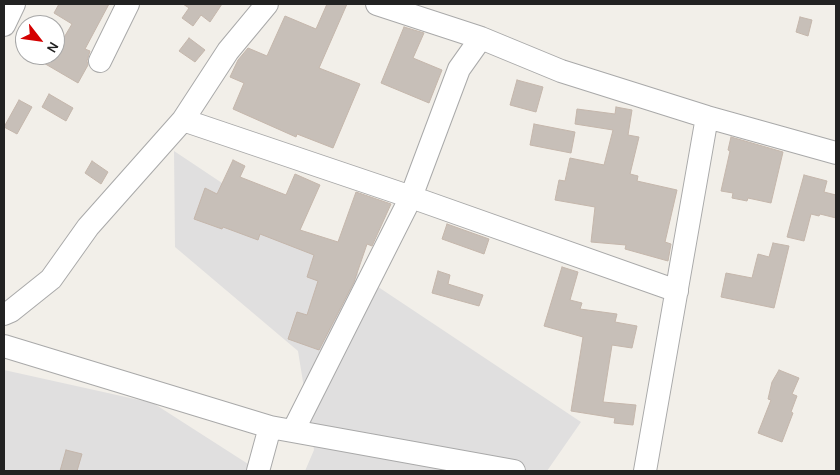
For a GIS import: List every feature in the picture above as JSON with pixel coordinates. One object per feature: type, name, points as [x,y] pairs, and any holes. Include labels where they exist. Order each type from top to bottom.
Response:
[{"type":"street","points":[[4,25],[14,4]]},
{"type":"street","points":[[100,61],[128,4]]},
{"type":"street","points":[[4,314],[11,311],[50,279],[88,227],[183,120],[228,51],[267,4]]},
{"type":"street","points":[[377,4],[481,38],[561,71],[707,117],[836,153]]},
{"type":"street","points":[[293,431],[411,197],[458,68],[481,38]]},
{"type":"street","points":[[645,471],[707,117]]},
{"type":"street","points":[[183,120],[411,197],[677,291]]},
{"type":"street","points":[[4,346],[270,427],[514,471]]},
{"type":"street","points":[[258,471],[270,427]]},
{"type":"shaded area","points":[[174,151],[581,422],[547,471],[305,471],[314,450],[298,351],[175,247]]},
{"type":"shaded area","points":[[4,370],[153,403],[259,471],[4,471]]},
{"type":"building","points":[[59,4],[109,4],[85,49],[90,51],[87,61],[88,65],[78,83],[47,65],[65,65],[65,36],[72,24],[65,20],[65,15],[54,13]]},
{"type":"building","points":[[183,4],[222,4],[210,22],[201,15],[193,26],[182,18],[189,8]]},
{"type":"building","points":[[327,4],[347,4],[319,68],[360,84],[333,148],[297,134],[296,137],[233,109],[244,83],[230,77],[238,60],[248,48],[267,56],[285,16],[316,29]]},
{"type":"building","points":[[800,17],[812,20],[808,36],[796,32]]},
{"type":"building","points":[[404,27],[424,33],[413,58],[442,70],[429,103],[381,83]]},
{"type":"building","points":[[189,38],[205,50],[195,62],[179,51]]},
{"type":"building","points":[[517,80],[543,87],[536,112],[510,105]]},
{"type":"building","points":[[49,94],[73,108],[66,121],[42,107]]},
{"type":"building","points":[[19,100],[32,107],[17,134],[4,127]]},
{"type":"building","points":[[616,107],[632,110],[628,135],[639,137],[630,174],[638,176],[637,181],[677,190],[665,242],[671,244],[668,261],[625,249],[626,245],[591,242],[595,207],[555,200],[559,180],[565,181],[570,158],[604,165],[613,130],[575,124],[577,109],[615,114]]},
{"type":"building","points":[[534,124],[575,132],[571,153],[530,145]]},
{"type":"building","points":[[731,137],[783,152],[771,203],[748,198],[747,201],[732,198],[733,193],[721,191],[730,151],[728,150]]},
{"type":"building","points":[[233,160],[245,166],[240,177],[286,195],[295,174],[320,185],[300,230],[338,242],[356,192],[391,204],[372,246],[367,244],[354,282],[319,350],[288,339],[297,312],[307,315],[318,281],[307,277],[314,255],[260,234],[258,240],[194,219],[205,188],[217,194]]},
{"type":"building","points":[[92,161],[108,172],[101,184],[85,173]]},
{"type":"building","points":[[804,175],[827,181],[824,192],[836,195],[836,218],[811,214],[804,241],[787,237]]},
{"type":"building","points":[[447,224],[489,239],[484,254],[442,239]]},
{"type":"building","points":[[773,243],[789,246],[774,308],[721,297],[726,273],[752,278],[758,254],[769,257]]},
{"type":"building","points":[[562,267],[578,272],[570,300],[582,303],[580,309],[617,314],[615,322],[637,326],[632,348],[612,345],[603,402],[636,405],[633,425],[614,423],[615,418],[571,411],[583,337],[544,326]]},
{"type":"building","points":[[438,271],[450,275],[448,284],[483,295],[479,306],[432,293]]},
{"type":"building","points":[[779,370],[799,378],[792,394],[797,396],[791,412],[793,413],[782,442],[758,433],[771,400],[768,399],[772,382]]},
{"type":"building","points":[[66,450],[82,454],[77,471],[60,471]]}]
